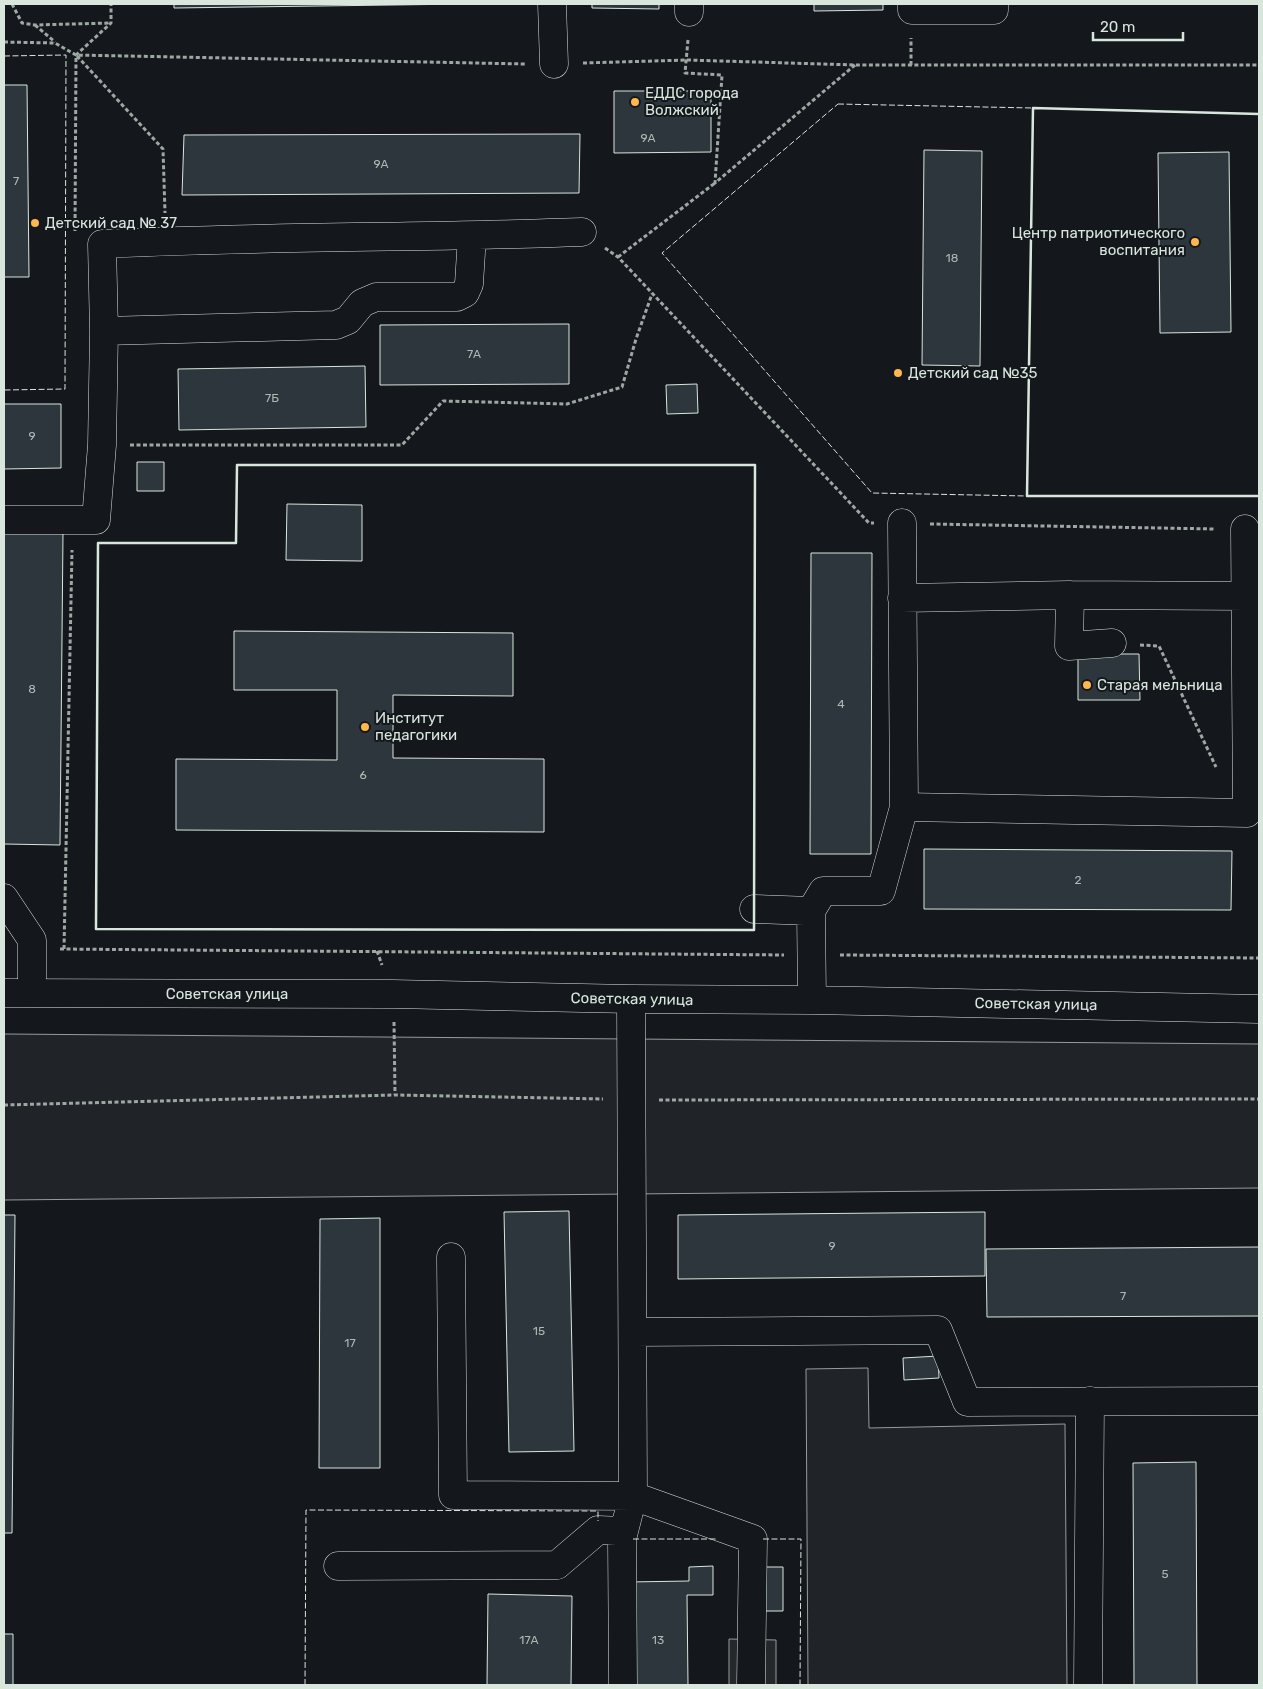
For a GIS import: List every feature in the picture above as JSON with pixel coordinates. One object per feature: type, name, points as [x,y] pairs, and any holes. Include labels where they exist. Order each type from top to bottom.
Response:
[{"type":"street","points":[[552,4],[554,64]]},
{"type":"street","points":[[912,4],[912,10],[994,10],[994,4]]},
{"type":"street","points":[[4,520],[96,520],[102,446],[104,331],[102,244],[582,232]]},
{"type":"street","points":[[104,331],[336,325],[348,320],[362,302],[376,297],[457,297],[465,293],[469,284],[472,236]]},
{"type":"street","points":[[812,1000],[811,911],[823,891],[881,891],[904,807],[902,523]]},
{"type":"street","points":[[904,807],[1247,813],[1246,529]]},
{"type":"street","points":[[902,598],[1070,595],[1246,596]]},
{"type":"street","points":[[1070,595],[1069,646],[1112,643]]},
{"type":"street","points":[[4,898],[32,940],[32,993]]},
{"type":"street","points":[[754,909],[811,911]]},
{"type":"street","name":"Советская улица","points":[[4,993],[383,994],[1259,1009]]},
{"type":"street","points":[[623,1685],[623,1531],[633,1496],[630,999]]},
{"type":"street","points":[[451,1258],[453,1495],[633,1496],[753,1539],[751,1685]]},
{"type":"street","points":[[633,1332],[938,1330],[967,1402],[1259,1401]]},
{"type":"street","points":[[1088,1685],[1090,1401]]},
{"type":"street","points":[[338,1566],[556,1565],[598,1530],[623,1531]]},
{"type":"path","points":[[12,4],[22,23],[35,25],[111,23]]},
{"type":"path","points":[[35,25],[55,43],[76,55],[163,150],[165,241]]},
{"type":"path","points":[[4,42],[55,43]]},
{"type":"path","points":[[76,55],[554,64],[687,60],[856,65],[1259,65]]},
{"type":"path","points":[[687,60],[685,73],[722,75],[715,183]]},
{"type":"path","points":[[618,257],[715,183],[856,65]]},
{"type":"path","points":[[582,232],[618,257],[869,523],[1246,529]]},
{"type":"path","points":[[102,446],[402,445],[443,401],[567,404],[622,387],[652,294]]},
{"type":"path","points":[[72,521],[64,949],[1259,958]]},
{"type":"path","points":[[1112,643],[1159,646],[1217,769]]},
{"type":"shaded area","points":[[4,1034],[1259,1044],[1259,1188],[4,1200]]},
{"type":"shaded area","points":[[868,1368],[869,1428],[1065,1424],[1067,1685],[808,1685],[806,1369]]},
{"type":"shaded area","points":[[729,1639],[776,1640],[776,1685],[729,1685]]},
{"type":"building","points":[[174,4],[465,4],[174,8]]},
{"type":"building","points":[[592,4],[659,4],[659,9],[592,8]]},
{"type":"building","points":[[814,4],[883,4],[883,10],[814,11]]},
{"type":"building","points":[[4,85],[27,85],[29,277],[4,277]]},
{"type":"building","points":[[614,91],[711,91],[711,152],[614,153]]},
{"type":"building","points":[[580,134],[579,193],[182,195],[184,135]]},
{"type":"building","points":[[924,150],[982,151],[980,366],[922,365]]},
{"type":"building","name":"Центр патриотического воспитания","points":[[1229,152],[1231,332],[1160,333],[1158,153]]},
{"type":"building","points":[[569,324],[569,384],[380,385],[380,325]]},
{"type":"building","points":[[365,366],[366,427],[179,430],[178,369]]},
{"type":"building","points":[[697,384],[698,413],[667,414],[666,385]]},
{"type":"building","points":[[4,404],[61,404],[61,468],[4,469]]},
{"type":"building","points":[[137,462],[164,462],[164,491],[137,491]]},
{"type":"building","points":[[287,504],[362,505],[362,561],[286,560]]},
{"type":"building","points":[[4,532],[63,533],[60,845],[4,844]]},
{"type":"building","points":[[811,553],[872,553],[871,854],[810,854]]},
{"type":"building","name":"Институт педагогики","points":[[234,631],[513,633],[513,696],[393,695],[393,758],[544,759],[544,832],[176,830],[176,759],[337,760],[337,690],[234,690]]},
{"type":"building","points":[[1078,654],[1139,654],[1140,700],[1078,700]]},
{"type":"building","points":[[924,849],[1232,851],[1231,910],[924,909]]},
{"type":"building","points":[[569,1211],[574,1451],[509,1452],[504,1212]]},
{"type":"building","points":[[985,1212],[985,1276],[678,1279],[678,1215]]},
{"type":"building","points":[[4,1215],[15,1215],[12,1533],[4,1533]]},
{"type":"building","points":[[380,1218],[380,1468],[319,1468],[320,1219]]},
{"type":"building","points":[[1259,1247],[1259,1316],[987,1317],[986,1249]]},
{"type":"building","points":[[938,1356],[939,1378],[904,1380],[903,1358]]},
{"type":"building","points":[[1196,1462],[1197,1685],[1134,1685],[1133,1463]]},
{"type":"building","points":[[713,1566],[713,1595],[687,1595],[688,1685],[630,1685],[629,1582],[689,1581],[689,1567]]},
{"type":"building","points":[[759,1567],[783,1567],[783,1611],[759,1611]]},
{"type":"building","points":[[488,1594],[572,1596],[571,1685],[487,1685]]},
{"type":"building","points":[[4,1634],[13,1634],[13,1685],[4,1685]]},
{"type":"fence","points":[[4,56],[66,55],[65,389],[4,390]]},
{"type":"fence","points":[[838,104],[1033,108],[1027,496],[872,493],[662,253],[838,104]]},
{"type":"fence","points":[[305,1685],[306,1510],[598,1511],[598,1521]]},
{"type":"fence","points":[[633,1539],[718,1539]]},
{"type":"fence","points":[[763,1539],[801,1539],[800,1685]]},
{"type":"wall","points":[[1259,114],[1033,108],[1027,496],[1259,496]]},
{"type":"wall","points":[[237,465],[755,465],[754,930],[96,929],[98,543],[236,543],[237,465]]},
{"type":"place","name":"ЕДДС города Волжский","points":[[635,102]]},
{"type":"place","name":"Детский сад № 37","points":[[35,223]]},
{"type":"place","name":"Центр патриотического воспитания","points":[[1195,242]]},
{"type":"place","name":"Детский сад №35","points":[[898,373]]},
{"type":"place","name":"Старая мельница","points":[[1087,685]]},
{"type":"place","name":"Институт педагогики","points":[[365,727]]}]
